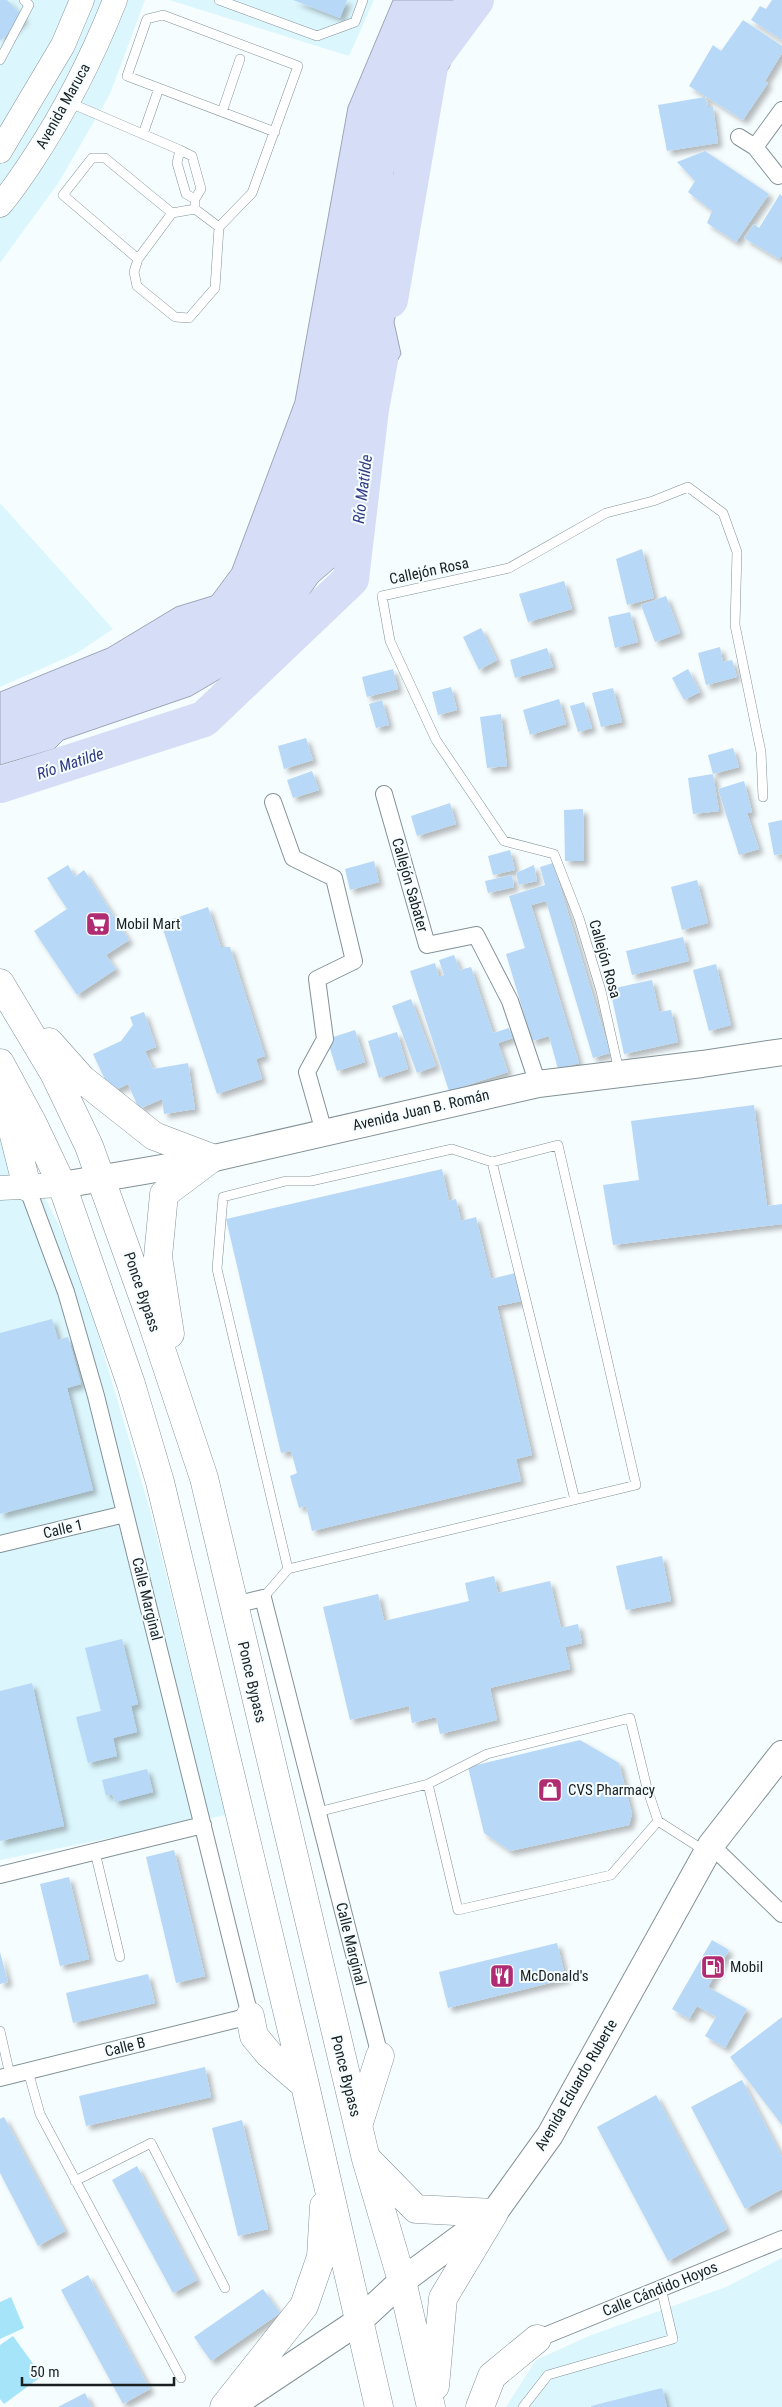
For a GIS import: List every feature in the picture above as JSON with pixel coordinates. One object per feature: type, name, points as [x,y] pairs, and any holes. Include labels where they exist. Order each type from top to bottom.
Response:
[{"type":"highway","points":[[6,993],[82,1079],[154,1136],[212,1158]]},
{"type":"highway","name":"Ponce Bypass","points":[[6,993],[30,1029],[74,1112],[103,1180],[204,1478],[366,2159],[402,2281],[433,2407]]},
{"type":"highway","points":[[0,1062],[33,1124],[62,1186],[131,1384],[160,1482],[305,2085],[379,2407]]},
{"type":"highway","points":[[0,1080],[28,1187]]},
{"type":"highway","points":[[183,1415],[158,1258],[164,1194],[212,1158]]},
{"type":"highway","points":[[250,2016],[254,2036],[269,2054],[305,2085]]},
{"type":"highway","points":[[358,2126],[380,2056]]},
{"type":"highway","points":[[366,2159],[416,2209],[494,2213],[443,2298],[433,2407]]},
{"type":"highway","points":[[224,2407],[304,2306],[321,2257],[325,2172]]},
{"type":"highway","points":[[480,2407],[492,2376],[537,2339]]},
{"type":"main road","name":"Avenida Juan B. Román","points":[[62,1186],[103,1180],[212,1158],[538,1084],[782,1052]]},
{"type":"main road","name":"Avenida Eduardo Ruberte","points":[[230,2407],[359,2321],[402,2281],[494,2213],[550,2135],[709,1849],[782,1754]]},
{"type":"street","name":"Avenida Maruca","points":[[0,152],[63,45],[82,0]]},
{"type":"street","name":"Avenida Maruca","points":[[0,205],[9,195],[41,147],[67,102],[115,0]]},
{"type":"street","points":[[755,147],[782,110]]},
{"type":"street","points":[[739,137],[755,147],[778,176]]},
{"type":"street","name":"Callejón Sabater","points":[[384,794],[427,945],[476,935],[510,1001],[538,1084]]},
{"type":"street","points":[[273,802],[293,858],[334,878],[354,961],[317,979],[325,1039],[308,1072],[324,1132]]},
{"type":"street","points":[[0,1188],[62,1186]]},
{"type":"street","name":"Calle Marginal","points":[[28,1187],[66,1292],[96,1396],[250,2016]]},
{"type":"street","name":"Calle 1","points":[[0,1544],[126,1514]]},
{"type":"street","points":[[234,1605],[263,1598]]},
{"type":"street","name":"Calle Marginal","points":[[263,1598],[380,2056]]},
{"type":"street","points":[[0,1875],[203,1825]]},
{"type":"street","points":[[709,1849],[782,1914]]},
{"type":"street","name":"Calle B","points":[[5,2077],[250,2016]]},
{"type":"street","name":"Calle Cándido Hoyos","points":[[537,2339],[782,2239]]},
{"type":"lane","points":[[0,60],[29,6],[24,0]]},
{"type":"lane","points":[[220,0],[317,36],[355,22],[363,0]]},
{"type":"lane","points":[[196,209],[172,213],[138,260],[134,272],[137,286],[175,317],[189,318],[215,288],[219,227],[252,193],[298,66],[163,15],[147,19],[127,76],[274,132]]},
{"type":"lane","points":[[222,112],[240,59]]},
{"type":"lane","points":[[143,134],[159,88]]},
{"type":"lane","points":[[67,102],[192,156],[201,189],[195,199],[196,209],[219,227]]},
{"type":"lane","points":[[180,150],[178,163],[186,194],[195,199]]},
{"type":"lane","points":[[138,260],[63,195],[92,158],[105,158],[172,213]]},
{"type":"lane","name":"Callejón Rosa","points":[[619,1074],[601,991],[579,918],[568,895],[554,854],[504,841],[446,755],[436,740],[390,641],[382,596],[510,568],[606,513],[653,502],[688,487],[722,513],[736,552],[735,625],[761,752],[763,797]]},
{"type":"lane","points":[[263,1598],[288,1569],[636,1485],[558,1145],[492,1162],[452,1149],[311,1181],[286,1181],[223,1197],[216,1269],[288,1569]]},
{"type":"lane","points":[[492,1162],[575,1500]]},
{"type":"lane","points":[[318,1812],[428,1784],[487,1754],[630,1718],[647,1788],[658,1821],[709,1849]]},
{"type":"lane","points":[[428,1784],[458,1910],[611,1875],[658,1821]]},
{"type":"lane","points":[[95,1852],[120,1957]]},
{"type":"lane","points":[[0,2031],[5,2077]]},
{"type":"lane","points":[[28,2071],[40,2114],[181,2378]]},
{"type":"lane","points":[[75,2181],[151,2143],[225,2288]]},
{"type":"lane","points":[[523,2407],[548,2375],[673,2339],[661,2288]]},
{"type":"shaded area","points":[[0,0],[145,0],[110,94],[59,182],[0,263]]},
{"type":"shaded area","points":[[169,0],[374,0],[349,56]]},
{"type":"shaded area","points":[[393,0],[460,0],[450,66],[417,114],[394,172],[391,212],[404,280],[394,322],[401,354],[358,433],[358,510],[340,563],[318,582],[271,649],[191,696],[63,740],[54,749],[0,765],[0,692],[108,648],[176,607],[212,596],[232,569],[295,401],[348,107]]},
{"type":"shaded area","points":[[0,503],[113,629],[77,653],[0,687]]},
{"type":"shaded area","points":[[0,1109],[75,1257],[150,1510],[226,1815],[0,1860]]},
{"type":"shaded area","points":[[782,2258],[782,2407],[506,2407],[536,2360],[589,2336],[726,2287]]},
{"type":"shaded area","points":[[11,2297],[24,2328],[0,2339],[0,2302]]},
{"type":"shaded area","points":[[13,2336],[42,2376],[4,2404],[0,2399],[0,2345]]},
{"type":"building","points":[[0,0],[7,0],[24,18],[0,41]]},
{"type":"building","points":[[293,0],[347,0],[340,18]]},
{"type":"building","points":[[772,0],[782,0],[782,40],[751,20],[760,6],[766,9]]},
{"type":"building","points":[[743,20],[782,46],[782,53],[765,81],[768,83],[743,120],[689,86],[713,45],[721,51]]},
{"type":"building","points":[[705,97],[708,107],[713,107],[718,143],[667,151],[658,105]]},
{"type":"building","points":[[705,151],[769,194],[736,242],[707,223],[712,211],[688,192],[695,181],[677,162]]},
{"type":"building","points":[[780,194],[782,196],[782,255],[779,259],[744,238],[754,224],[759,228]]},
{"type":"building","points":[[642,549],[654,598],[627,605],[616,559]]},
{"type":"building","points":[[564,581],[572,609],[528,622],[519,594]]},
{"type":"building","points":[[666,596],[680,633],[655,642],[641,605]]},
{"type":"building","points":[[630,612],[638,642],[615,648],[608,617]]},
{"type":"building","points":[[481,628],[497,660],[479,670],[463,637]]},
{"type":"building","points":[[720,647],[723,662],[732,660],[737,677],[706,685],[698,653]]},
{"type":"building","points":[[547,648],[553,667],[515,678],[510,660]]},
{"type":"building","points":[[393,669],[398,689],[367,697],[362,677]]},
{"type":"building","points":[[688,669],[700,692],[684,700],[672,678]]},
{"type":"building","points":[[451,687],[457,710],[438,715],[432,692]]},
{"type":"building","points":[[613,688],[622,722],[601,727],[592,693]]},
{"type":"building","points":[[559,699],[566,724],[530,735],[523,710]]},
{"type":"building","points":[[382,700],[389,725],[376,728],[369,704]]},
{"type":"building","points":[[584,702],[592,728],[578,732],[570,706]]},
{"type":"building","points":[[501,714],[507,766],[487,768],[480,717]]},
{"type":"building","points":[[306,738],[313,760],[284,769],[278,746]]},
{"type":"building","points":[[733,748],[739,767],[713,774],[708,755]]},
{"type":"building","points":[[312,771],[319,790],[293,798],[287,780]]},
{"type":"building","points":[[713,774],[719,811],[693,814],[688,778]]},
{"type":"building","points":[[744,781],[752,812],[747,813],[759,849],[739,855],[718,789]]},
{"type":"building","points":[[450,803],[456,824],[417,836],[411,816]]},
{"type":"building","points":[[583,809],[584,861],[565,861],[564,810]]},
{"type":"building","points":[[782,820],[782,854],[774,855],[768,823]]},
{"type":"building","points":[[510,850],[515,870],[493,875],[488,856]]},
{"type":"building","points":[[374,861],[379,882],[350,890],[345,869]]},
{"type":"building","points":[[553,863],[610,1053],[593,1058],[546,901],[531,905],[579,1063],[558,1069],[549,1036],[532,1041],[506,954],[525,948],[509,896],[545,885],[540,867]]},
{"type":"building","points":[[68,865],[75,877],[84,870],[129,940],[106,955],[116,969],[77,995],[34,931],[67,909],[47,878]]},
{"type":"building","points":[[534,865],[537,881],[519,885],[516,873]]},
{"type":"building","points":[[512,875],[514,887],[488,893],[485,881]]},
{"type":"building","points":[[697,880],[708,923],[682,930],[671,887]]},
{"type":"building","points":[[208,907],[221,947],[230,947],[265,1056],[256,1059],[262,1079],[217,1094],[161,923]]},
{"type":"building","points":[[683,937],[689,961],[632,975],[626,951]]},
{"type":"building","points":[[454,955],[460,970],[471,967],[493,1033],[509,1028],[513,1038],[498,1043],[508,1072],[449,1091],[410,971],[435,963],[439,977],[444,975],[439,960]]},
{"type":"building","points":[[716,964],[731,1025],[709,1031],[693,970]]},
{"type":"building","points":[[652,980],[659,1012],[671,1010],[678,1042],[624,1054],[610,989]]},
{"type":"building","points":[[411,999],[436,1066],[417,1073],[392,1006]]},
{"type":"building","points":[[144,1012],[156,1047],[145,1051],[153,1069],[188,1063],[195,1109],[164,1114],[162,1099],[139,1109],[128,1084],[111,1092],[93,1054],[121,1041],[133,1025],[130,1017]]},
{"type":"building","points":[[355,1030],[365,1062],[337,1071],[327,1039]]},
{"type":"building","points":[[397,1032],[408,1069],[379,1078],[368,1041]]},
{"type":"building","points":[[754,1105],[767,1206],[782,1204],[782,1224],[613,1245],[603,1185],[639,1180],[631,1121]]},
{"type":"building","points":[[442,1169],[449,1201],[456,1199],[461,1221],[476,1217],[491,1279],[515,1273],[522,1301],[497,1306],[532,1455],[516,1459],[521,1481],[312,1531],[306,1506],[299,1508],[290,1476],[297,1473],[291,1451],[281,1453],[226,1219]]},
{"type":"building","points":[[52,1319],[58,1340],[68,1337],[81,1384],[67,1388],[93,1490],[0,1514],[0,1333]]},
{"type":"building","points":[[662,1556],[671,1601],[626,1610],[616,1566]]},
{"type":"building","points":[[494,1576],[498,1593],[550,1581],[561,1628],[578,1624],[582,1643],[565,1647],[570,1669],[490,1688],[497,1720],[440,1734],[436,1717],[412,1723],[409,1706],[350,1720],[323,1607],[378,1594],[384,1621],[469,1601],[465,1583]]},
{"type":"building","points":[[122,1639],[138,1704],[131,1706],[137,1732],[113,1738],[117,1756],[88,1763],[76,1717],[101,1711],[85,1648]]},
{"type":"building","points":[[32,1683],[64,1826],[0,1841],[0,1691]]},
{"type":"building","name":"CVS Pharmacy","points":[[580,1740],[619,1763],[632,1814],[629,1825],[510,1851],[484,1833],[468,1767]]},
{"type":"building","points":[[147,1769],[153,1792],[115,1802],[112,1794],[106,1796],[102,1780]]},
{"type":"building","points":[[174,1850],[205,1976],[176,1983],[146,1857]]},
{"type":"building","points":[[69,1877],[89,1959],[60,1966],[40,1884]]},
{"type":"building","points":[[712,1940],[729,1950],[708,1987],[747,2009],[725,2048],[705,2036],[716,2017],[697,2006],[689,2019],[672,2009]]},
{"type":"building","name":"McDonald's","points":[[557,1943],[566,1979],[448,2008],[439,1972]]},
{"type":"building","points":[[0,1952],[8,1982],[0,1984]]},
{"type":"building","points":[[148,1974],[155,2003],[73,2023],[66,1993]]},
{"type":"building","points":[[782,2017],[782,2125],[730,2057]]},
{"type":"building","points":[[205,2067],[211,2097],[86,2126],[79,2096]]},
{"type":"building","points":[[742,2080],[782,2157],[782,2189],[745,2209],[691,2107]]},
{"type":"building","points":[[656,2095],[727,2229],[668,2261],[597,2127]]},
{"type":"building","points":[[4,2117],[65,2231],[38,2246],[0,2173],[0,2119]]},
{"type":"building","points":[[242,2120],[268,2229],[238,2236],[212,2128]]},
{"type":"building","points":[[137,2166],[197,2280],[173,2293],[112,2180]]},
{"type":"building","points":[[88,2275],[150,2389],[123,2404],[61,2290]]},
{"type":"building","points":[[263,2289],[280,2313],[211,2361],[194,2337]]},
{"type":"building","points":[[662,2388],[667,2407],[591,2407],[591,2406]]},
{"type":"building","points":[[85,2393],[92,2407],[58,2407]]},
{"type":"waterway","name":"Río Matilde","points":[[390,300],[431,61],[476,0]]},
{"type":"waterway","name":"Río Matilde","points":[[0,785],[204,719],[351,579],[371,409],[380,360]]},
{"type":"place","name":"Mobil Mart","points":[[98,924]]},
{"type":"place","name":"CVS Pharmacy","points":[[550,1790]]},
{"type":"place","name":"Mobil","points":[[713,1967]]},
{"type":"place","name":"McDonald's","points":[[502,1976]]}]
